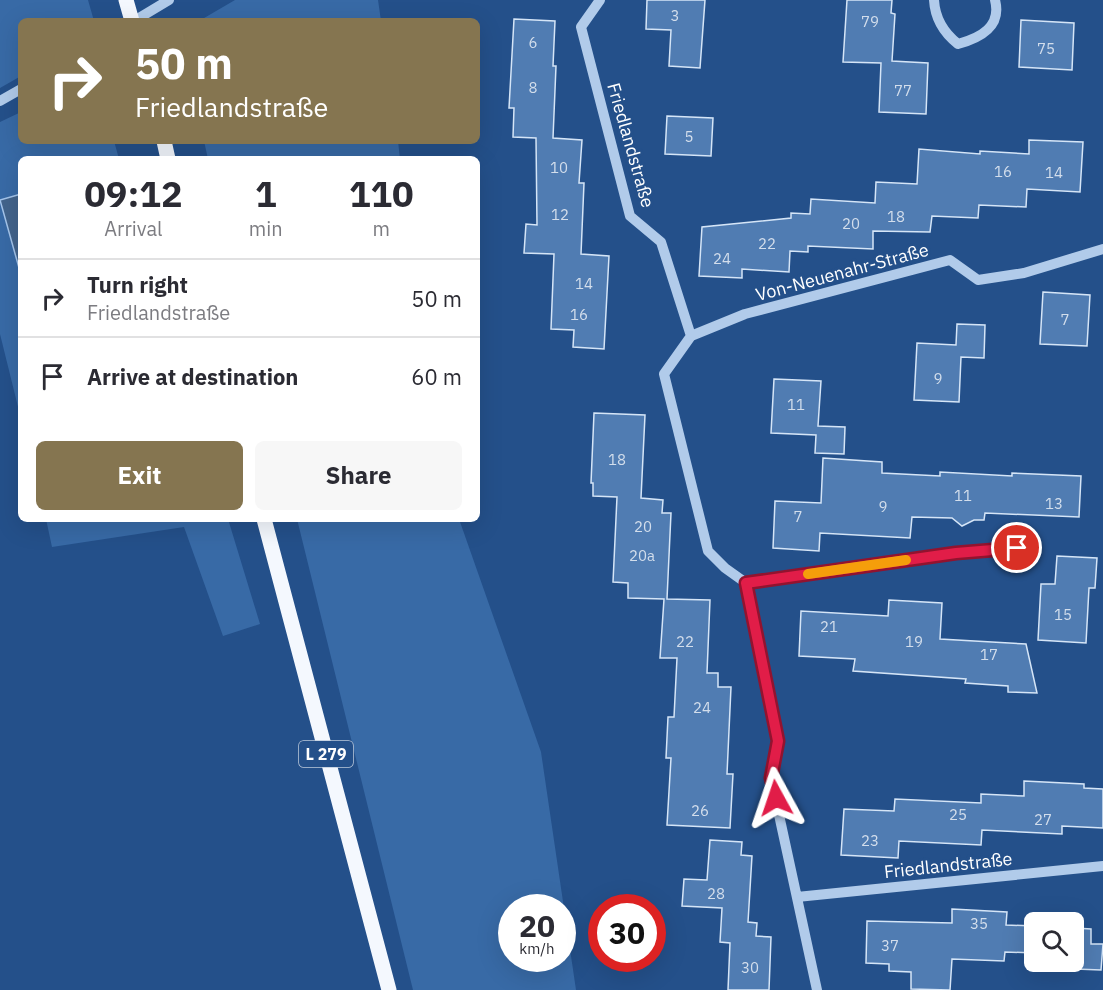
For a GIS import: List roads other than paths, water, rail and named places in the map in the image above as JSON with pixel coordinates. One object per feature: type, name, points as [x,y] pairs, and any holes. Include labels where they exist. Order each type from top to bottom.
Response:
[{"type":"main road","points":[[126,0],[132,18]]},
{"type":"main road","name":"L 279","points":[[265,522],[389,990]]},
{"type":"street","points":[[138,18],[169,0]]},
{"type":"street","name":"Friedlandstraße","points":[[600,0],[581,27],[630,216],[661,242],[691,336]]},
{"type":"street","points":[[934,0],[934,10],[947,35],[958,44],[976,39],[990,30],[996,16],[995,0]]},
{"type":"street","points":[[0,101],[18,91]]},
{"type":"street","name":"Von-Neuenahr-Straße","points":[[691,336],[745,314],[950,260],[978,280],[1024,273],[1103,249]]},
{"type":"street","points":[[691,336],[664,374],[708,551],[724,568],[746,583],[956,553],[1017,548]]},
{"type":"street","points":[[746,583],[778,741],[771,778],[817,990]]},
{"type":"street","name":"Friedlandstraße","points":[[797,897],[1103,866]]}]
